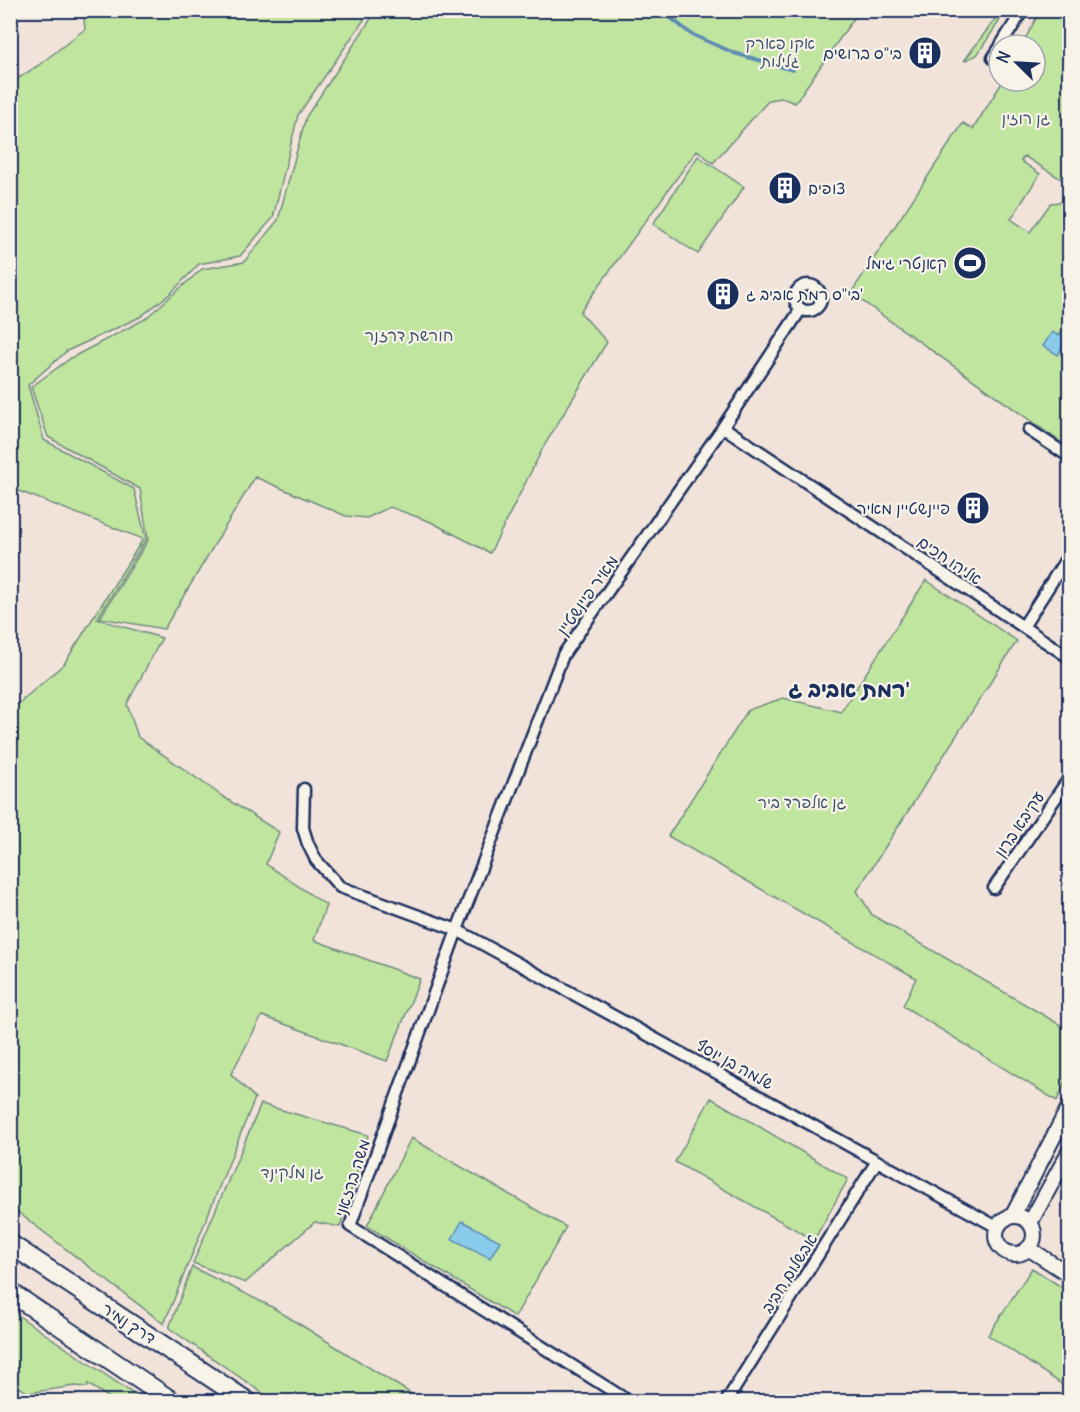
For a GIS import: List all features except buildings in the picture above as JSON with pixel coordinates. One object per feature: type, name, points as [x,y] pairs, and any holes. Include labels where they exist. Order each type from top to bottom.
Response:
[{"type":"highway","name":"דרך נמיר","points":[[10,1244],[248,1401]]},
{"type":"highway","points":[[10,1292],[173,1401]]},
{"type":"street","points":[[1009,33],[1023,10]]},
{"type":"street","name":"מאיר פיינשטיין","points":[[457,930],[563,655],[723,427],[801,309]]},
{"type":"street","name":"אליהו חכים","points":[[723,427],[1070,658]]},
{"type":"street","points":[[1029,430],[1070,457]]},
{"type":"street","points":[[1023,627],[1070,553]]},
{"type":"street","name":"עקיבא ברון","points":[[994,888],[1070,777]]},
{"type":"street","name":"שלמה בן יוסף","points":[[304,789],[303,828],[308,844],[316,860],[340,887],[457,930],[997,1227]]},
{"type":"street","name":"משה ברזאני","points":[[457,930],[350,1226],[630,1401]]},
{"type":"street","points":[[1013,1215],[1070,1105]]},
{"type":"street","points":[[1030,1223],[1070,1150]]},
{"type":"street","name":"אבשלום חביב","points":[[726,1401],[877,1161]]},
{"type":"street","points":[[1013,1215],[1023,1217],[1030,1223],[1034,1236],[1028,1248],[1018,1254],[1001,1249],[996,1238],[997,1227],[1006,1217],[1013,1215]]},
{"type":"street","points":[[1028,1248],[1070,1275]]},
{"type":"green space","points":[[83,11],[370,11],[298,115],[273,218],[240,256],[199,264],[171,293],[140,317],[67,351],[28,385],[44,440],[134,489],[146,539],[97,619],[162,638],[127,704],[138,737],[225,798],[279,832],[266,864],[326,905],[314,940],[420,979],[387,1061],[262,1016],[231,1074],[255,1098],[164,1324],[11,1207],[11,710],[64,664],[143,539],[11,488],[11,83],[39,65],[85,29]]},
{"type":"green space","name":"חורשת דרזנר","points":[[376,11],[859,11],[795,103],[782,98],[769,100],[713,163],[697,150],[580,312],[607,342],[544,446],[490,553],[431,522],[390,507],[367,518],[346,516],[255,477],[164,629],[100,618],[148,540],[140,489],[48,437],[31,387],[71,358],[145,319],[202,269],[244,262],[278,220],[306,117]]},
{"type":"green space","points":[[1001,11],[1006,11],[992,33],[987,33],[987,40],[977,55],[964,61]]},
{"type":"green space","name":"קאנטרי גימל","points":[[1040,11],[1069,11],[1069,184],[1024,156],[1021,161],[1040,174],[1011,219],[1030,232],[1051,203],[1069,201],[1069,448],[851,293],[963,123],[973,129],[996,93],[1047,93],[1047,33],[1028,33]]},
{"type":"green space","points":[[698,156],[744,187],[698,254],[653,224]]},
{"type":"green space","name":"גן אלפרד ביר","points":[[926,580],[1017,641],[857,891],[872,915],[1069,1030],[1069,1073],[1057,1101],[903,1006],[916,978],[668,836],[748,710],[783,698],[841,712]]},
{"type":"green space","points":[[711,1098],[848,1179],[814,1240],[675,1162]]},
{"type":"green space","name":"גן מלקינד","points":[[261,1104],[368,1135],[340,1227],[315,1222],[245,1283],[193,1263]]},
{"type":"green space","points":[[411,1138],[566,1227],[515,1317],[367,1226]]},
{"type":"green space","points":[[192,1267],[272,1307],[423,1401],[274,1401],[169,1328]]},
{"type":"green space","points":[[1032,1268],[1069,1292],[1069,1389],[988,1335]]},
{"type":"green space","points":[[10,1310],[144,1401],[114,1401],[88,1384],[88,1387],[75,1386],[28,1393],[11,1381]]},
{"type":"water","points":[[1069,321],[1069,351],[1062,347],[1058,355],[1043,346],[1052,332],[1059,336]]},
{"type":"water","points":[[462,1221],[500,1241],[490,1258],[452,1239]]},
{"type":"waterway","points":[[661,10],[691,34],[734,53],[793,70]]},
{"type":"place","name":"בי\"ס ברושים","points":[[925,53]]},
{"type":"place","name":"צופים","points":[[785,188]]},
{"type":"place","name":"קאנטרי גימל","points":[[970,263]]},
{"type":"place","name":"בי\"ס רמת אביב ג'","points":[[723,294]]},
{"type":"place","name":"פיינשטיין מאיר","points":[[973,508]]},
{"type":"district","name":"רמת אביב ג'","points":[[849,689]]},
{"type":"park label","name":"אקו פארק גלילות","points":[[780,52]]},
{"type":"park label","name":"גן רוזין","points":[[1026,118]]}]
